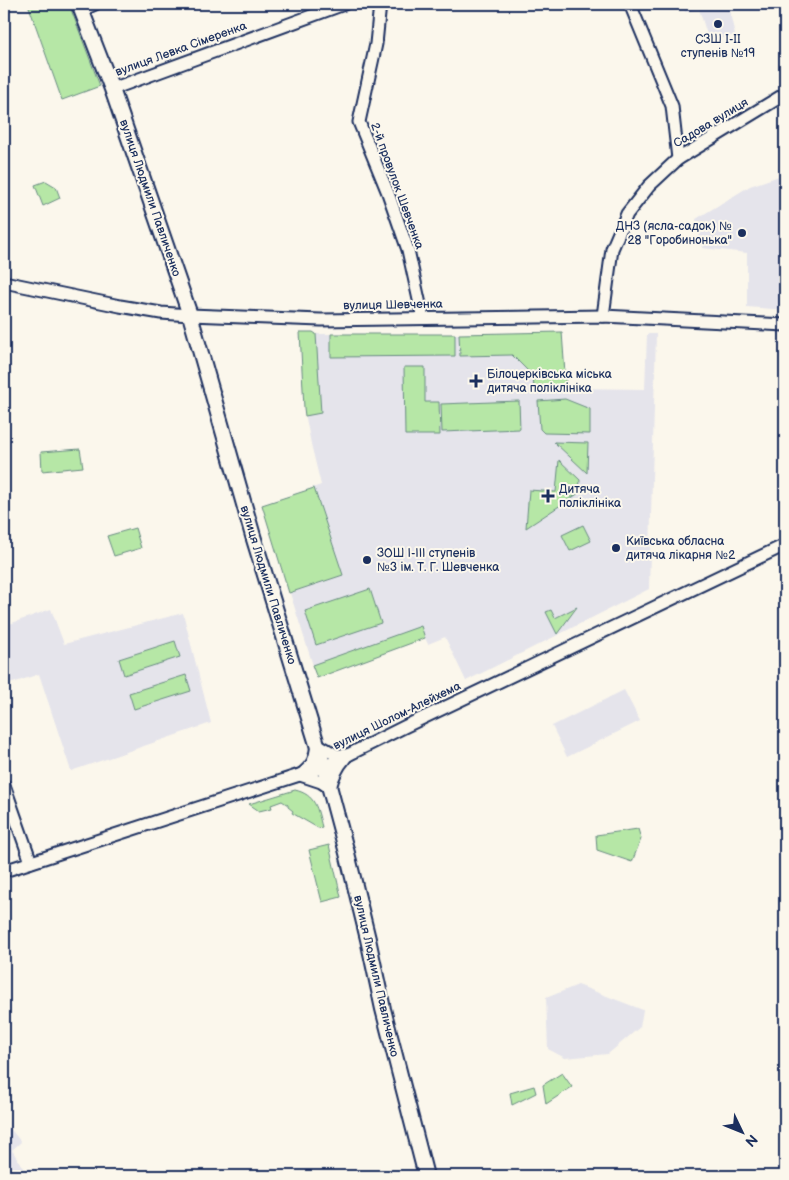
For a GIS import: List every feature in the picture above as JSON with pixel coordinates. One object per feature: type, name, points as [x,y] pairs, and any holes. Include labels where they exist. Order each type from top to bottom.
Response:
[{"type":"main road","name":"вулиця Людмили Павличенко","points":[[80,7],[112,89],[190,316],[253,536],[324,767],[352,872],[383,1009],[426,1176]]},
{"type":"street","points":[[80,7],[95,4]]},
{"type":"street","name":"вулиця Левка Сімеренка","points":[[112,89],[344,4]]},
{"type":"street","name":"2-й провулок Шевченка","points":[[380,4],[376,44],[359,122],[388,193],[408,250],[423,318]]},
{"type":"street","points":[[630,4],[672,106],[678,159]]},
{"type":"street","name":"Садова вулиця","points":[[603,316],[612,249],[627,214],[649,186],[678,159],[785,94]]},
{"type":"street","name":"вулиця Шевченка","points":[[4,282],[120,306],[190,316],[321,320],[603,316],[785,325]]},
{"type":"street","name":"вулиця Шолом-Алейхема","points":[[4,871],[324,767],[785,545]]},
{"type":"street","points":[[300,775],[310,767],[315,757],[317,744],[336,755],[348,755]]},
{"type":"street","points":[[300,775],[321,782],[330,788],[338,766],[348,755]]},
{"type":"street","points":[[4,785],[31,862]]},
{"type":"shaded area","name":"СЗШ I-II ступенів №19","points":[[682,4],[728,4],[735,35],[709,41],[699,9],[685,12]]},
{"type":"shaded area","name":"ДНЗ (ясла-садок) № 28 \"Горобинонька\"","points":[[785,174],[785,310],[747,307],[747,253],[702,248],[696,219],[750,186]]},
{"type":"shaded area","name":"Дитяча поліклініка","points":[[300,332],[313,332],[316,334],[455,334],[562,332],[566,388],[645,389],[647,334],[656,334],[649,589],[466,681],[445,637],[428,644],[425,638],[317,678],[262,505],[321,485],[304,408]]},
{"type":"shaded area","points":[[51,609],[64,644],[183,613],[211,723],[71,771],[39,674],[4,686],[4,626]]},
{"type":"shaded area","points":[[624,690],[640,721],[567,757],[552,726]]},
{"type":"shaded area","points":[[578,985],[643,1010],[640,1027],[608,1054],[565,1058],[548,1049],[546,998]]},
{"type":"shaded area","points":[[9,1127],[21,1142],[12,1150],[28,1176],[4,1176],[4,1130]]},
{"type":"green space","points":[[28,4],[69,4],[100,86],[62,100]]},
{"type":"green space","points":[[46,181],[56,187],[60,198],[43,206],[35,185]]},
{"type":"green space","points":[[300,332],[313,332],[316,334],[321,413],[305,416],[304,408]]},
{"type":"green space","points":[[562,332],[566,388],[534,389],[533,376],[512,355],[460,356],[459,334]]},
{"type":"green space","points":[[331,334],[455,334],[455,356],[331,357]]},
{"type":"green space","points":[[404,367],[425,367],[425,402],[439,402],[440,435],[405,435]]},
{"type":"green space","points":[[565,399],[590,409],[590,434],[544,433],[540,429],[538,401]]},
{"type":"green space","points":[[519,401],[520,429],[442,432],[441,404]]},
{"type":"green space","points":[[554,442],[588,443],[587,473]]},
{"type":"green space","points":[[80,449],[83,467],[42,471],[41,452]]},
{"type":"green space","points":[[559,460],[580,480],[579,493],[526,528],[529,490],[556,492]]},
{"type":"green space","points":[[314,488],[343,575],[289,593],[262,505]]},
{"type":"green space","points":[[583,525],[591,541],[570,551],[562,535]]},
{"type":"green space","points":[[135,528],[141,548],[114,556],[107,536]]},
{"type":"green space","points":[[370,589],[381,623],[316,645],[305,611]]},
{"type":"green space","points":[[577,607],[557,634],[546,612],[551,610],[555,618]]},
{"type":"green space","points":[[421,626],[425,638],[317,678],[312,665]]},
{"type":"green space","points":[[175,641],[180,657],[124,675],[119,659]]},
{"type":"green space","points":[[186,675],[191,691],[134,709],[129,693]]},
{"type":"green space","points":[[295,790],[307,795],[314,803],[322,827],[318,828],[292,813],[293,811],[288,805],[282,801],[271,805],[272,808],[259,811],[249,804]]},
{"type":"green space","points":[[638,829],[641,839],[632,862],[597,850],[596,835]]},
{"type":"green space","points":[[329,845],[341,897],[322,902],[309,850]]},
{"type":"green space","points":[[562,1073],[572,1087],[546,1104],[543,1085]]},
{"type":"green space","points":[[534,1086],[536,1093],[512,1105],[510,1093]]},
{"type":"place","name":"СЗШ I-II ступенів №19","points":[[718,24]]},
{"type":"place","name":"ДНЗ (ясла-садок) № 28 \"Горобинонька\"","points":[[742,233]]},
{"type":"place","name":"Білоцерківська міська дитяча поліклініка","points":[[476,381]]},
{"type":"place","name":"Дитяча поліклініка","points":[[548,496]]},
{"type":"place","name":"Київська обласна дитяча лікарня №2","points":[[616,548]]},
{"type":"place","name":"ЗОШ І-ІІІ ступенів №3 ім. Т. Г. Шевченка","points":[[367,560]]}]
